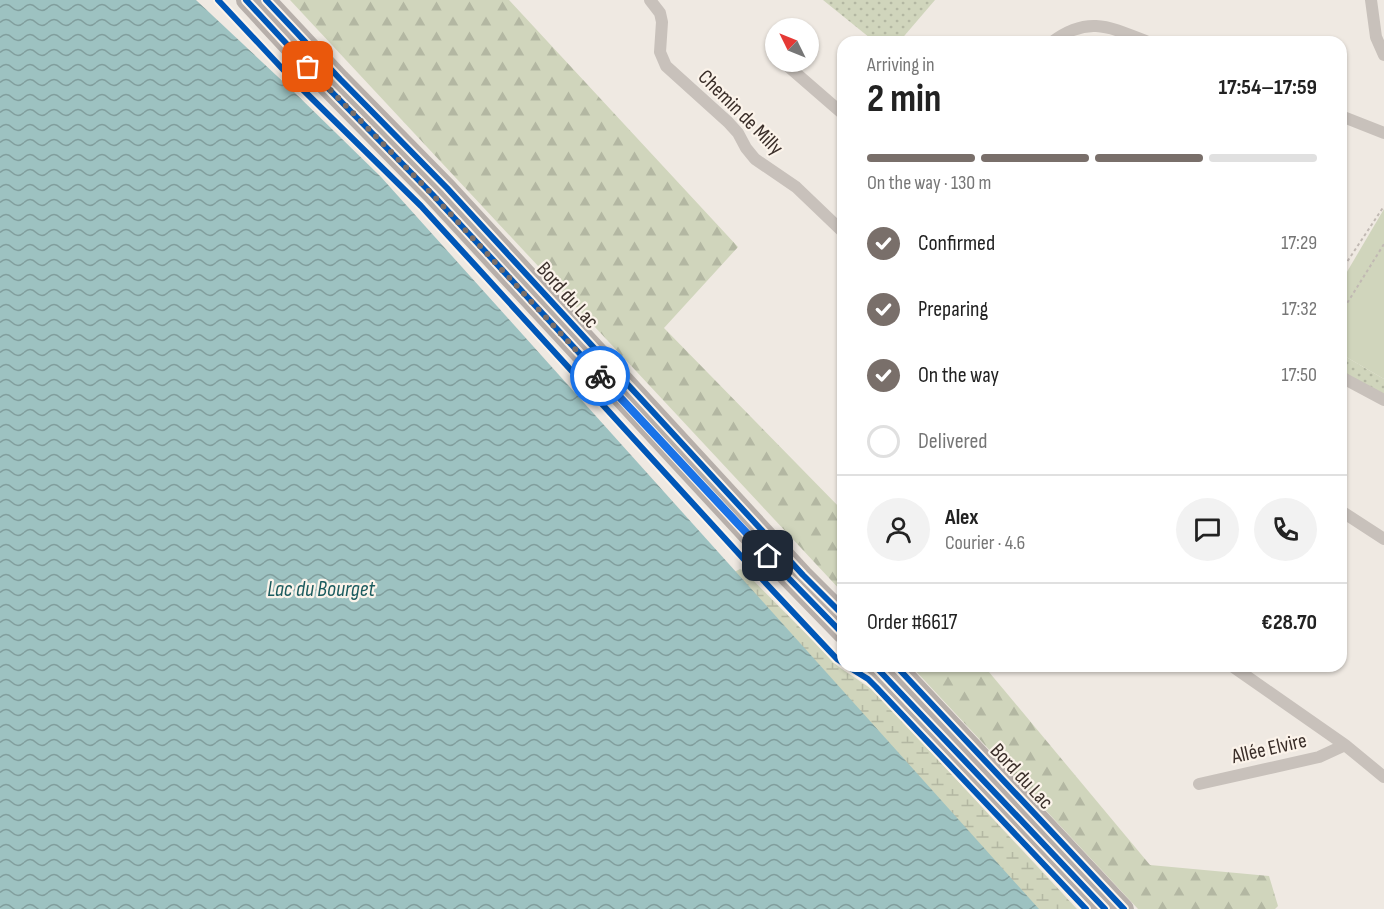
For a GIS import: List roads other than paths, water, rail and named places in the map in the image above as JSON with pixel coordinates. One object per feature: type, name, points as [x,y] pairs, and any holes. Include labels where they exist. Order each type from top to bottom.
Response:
[{"type":"main road","name":"Bord du Lac","points":[[246,0],[320,80],[446,209],[837,628]]},
{"type":"main road","name":"Bord du Lac","points":[[266,0],[340,80],[447,188],[803,575],[837,609]]},
{"type":"main road","name":"Bord du Lac","points":[[881,672],[1105,909]]},
{"type":"main road","name":"Bord du Lac","points":[[902,672],[1124,909]]},
{"type":"street","name":"Chemin de Milly","points":[[650,0],[660,13],[662,22],[660,52],[666,66],[728,122],[755,159],[796,187],[837,226]]},
{"type":"street","points":[[1371,0],[1376,37],[1384,55]]},
{"type":"street","points":[[1060,36],[1086,25],[1110,27],[1133,36]]},
{"type":"street","points":[[794,72],[837,109]]},
{"type":"street","points":[[1347,118],[1384,133]]},
{"type":"street","points":[[1347,380],[1384,400]]},
{"type":"street","points":[[1347,515],[1384,539]]},
{"type":"street","points":[[1241,672],[1345,745],[1384,777]]},
{"type":"street","name":"Allée Elvire","points":[[1199,784],[1319,757],[1345,745]]},
{"type":"water","name":"Lac du Bourget","points":[[0,0],[196,0],[381,177],[1039,909],[0,909]]}]
